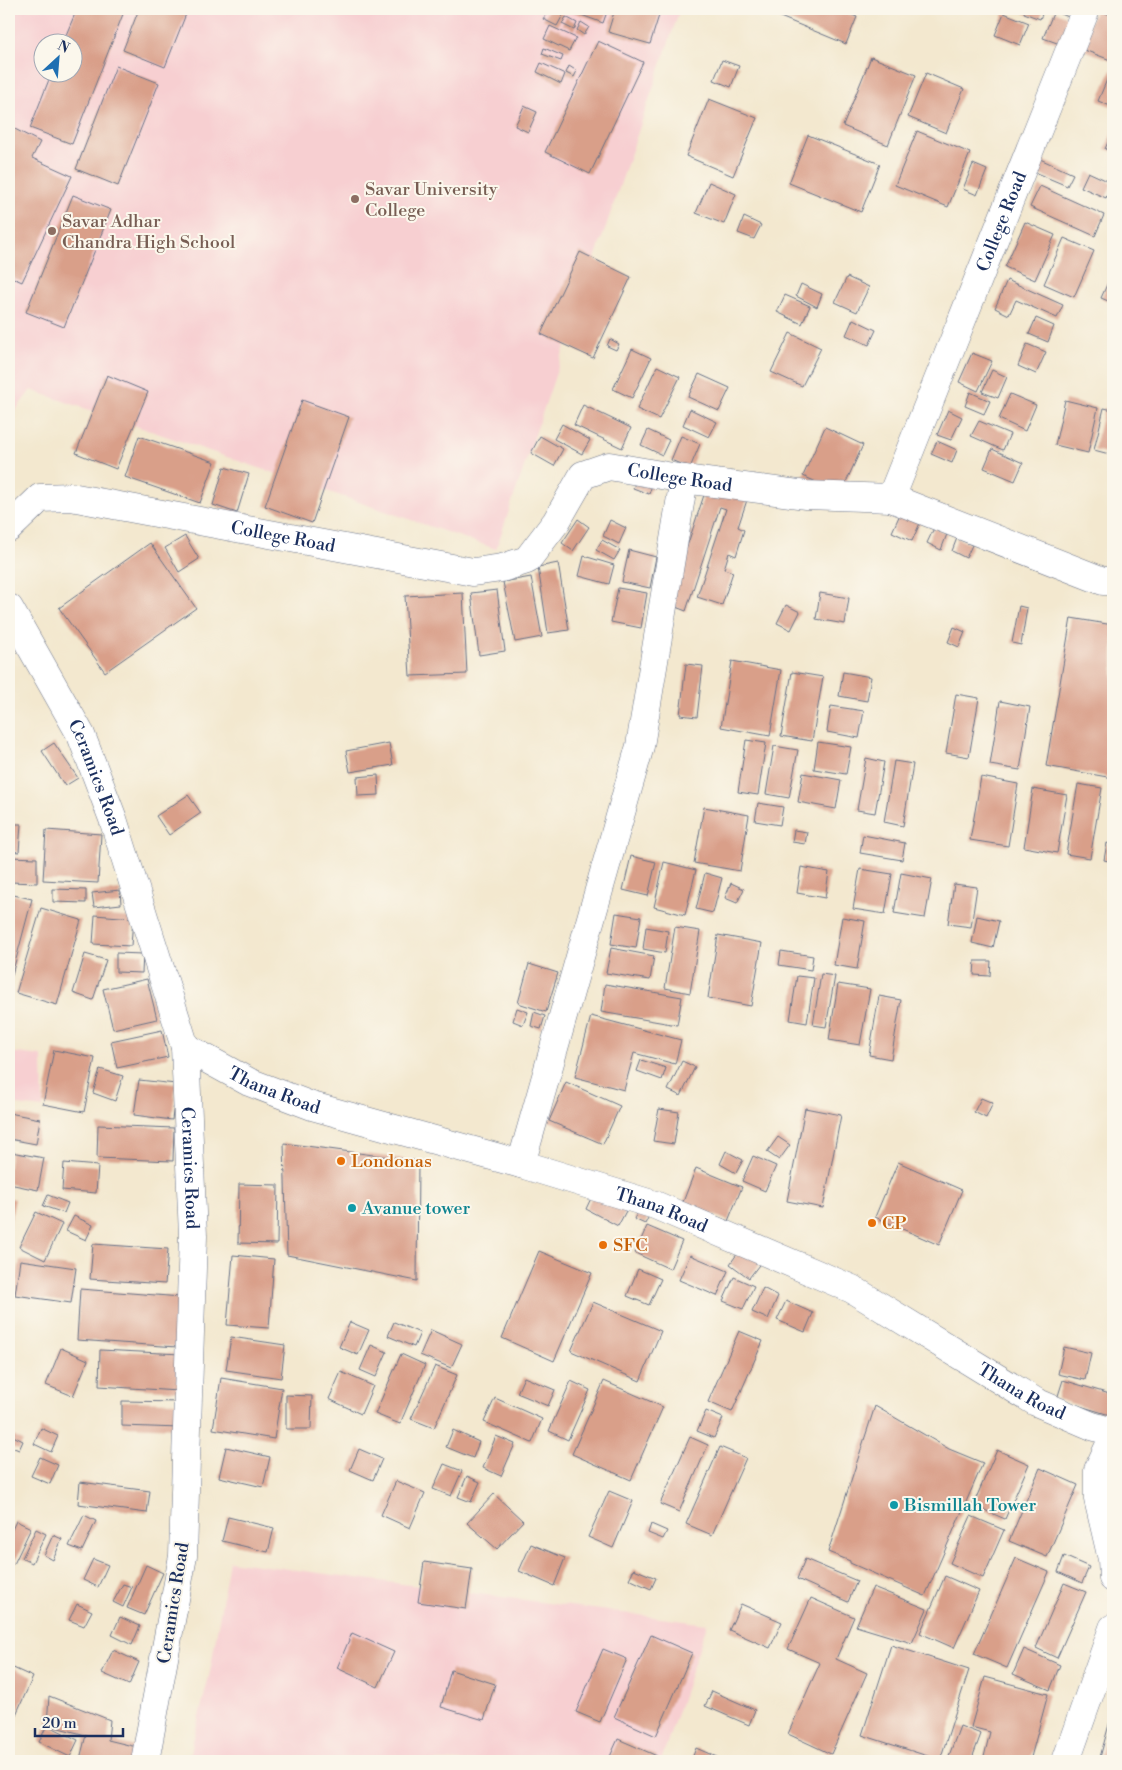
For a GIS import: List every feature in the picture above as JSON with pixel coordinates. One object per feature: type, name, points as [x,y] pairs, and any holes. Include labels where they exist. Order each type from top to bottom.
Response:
[{"type":"street","name":"College Road","points":[[9,528],[40,498],[71,497],[473,572],[502,568],[527,560],[556,522],[583,475],[609,466],[684,480],[806,495],[891,498],[1086,9]]},
{"type":"street","points":[[521,1164],[640,746],[684,480]]},
{"type":"street","points":[[891,498],[1103,581],[1113,581]]},
{"type":"street","name":"Ceramics Road","points":[[9,608],[80,735],[113,819],[185,1047],[193,1236],[184,1556],[145,1761]]},
{"type":"street","name":"Thana Road","points":[[185,1047],[249,1082],[312,1106],[521,1164],[655,1205],[852,1290],[1036,1402],[1092,1426],[1113,1432]]},
{"type":"street","points":[[1113,1438],[1098,1470],[1098,1499],[1112,1560],[1113,1578]]},
{"type":"street","points":[[1066,1761],[1113,1628]]},
{"type":"shaded area","name":"Savar University College","points":[[9,9],[680,9],[496,549],[31,390],[9,419]]},
{"type":"shaded area","points":[[9,1052],[42,1056],[43,1108],[9,1104]]},
{"type":"shaded area","points":[[229,1561],[707,1624],[661,1761],[188,1761],[210,1672]]},
{"type":"building","points":[[77,9],[125,9],[72,144],[30,128],[48,82],[82,82],[82,32],[67,32]]},
{"type":"building","points":[[139,9],[188,9],[165,67],[123,50]]},
{"type":"building","points":[[549,9],[556,9],[564,13],[557,26],[543,19]]},
{"type":"building","points":[[565,9],[608,9],[603,23]]},
{"type":"building","points":[[615,9],[661,9],[650,44],[608,32]]},
{"type":"building","points":[[775,9],[837,9],[857,17],[846,44],[773,14]]},
{"type":"building","points":[[1025,9],[1044,9],[1040,19],[1024,13]]},
{"type":"building","points":[[1096,9],[1113,16],[1113,61],[1079,48]]},
{"type":"building","points":[[1054,11],[1071,18],[1060,44],[1043,38]]},
{"type":"building","points":[[1004,13],[1029,23],[1020,45],[995,35]]},
{"type":"building","points":[[566,17],[577,23],[574,30],[562,24]]},
{"type":"building","points":[[581,22],[589,27],[584,35],[577,30]]},
{"type":"building","points":[[550,26],[576,38],[569,51],[544,39]]},
{"type":"building","points":[[598,41],[643,62],[590,174],[545,152]]},
{"type":"building","points":[[544,48],[563,56],[561,61],[542,54]]},
{"type":"building","points":[[871,57],[916,75],[888,145],[843,126]]},
{"type":"building","points":[[722,60],[739,66],[731,87],[714,80]]},
{"type":"building","points":[[541,63],[565,74],[561,84],[537,72]]},
{"type":"building","points":[[116,66],[159,83],[118,186],[76,169]]},
{"type":"building","points":[[569,66],[577,71],[574,77],[566,73]]},
{"type":"building","points":[[1111,70],[1113,72],[1113,107],[1098,101]]},
{"type":"building","points":[[926,73],[964,89],[946,133],[908,117]]},
{"type":"building","points":[[709,99],[757,118],[733,176],[686,156]]},
{"type":"building","points":[[524,106],[537,112],[528,132],[515,126]]},
{"type":"building","points":[[9,126],[40,142],[32,158],[72,176],[22,282],[9,276]]},
{"type":"building","points":[[1113,130],[1113,152],[1105,149]]},
{"type":"building","points":[[917,131],[970,153],[948,207],[895,185]]},
{"type":"building","points":[[808,135],[880,164],[861,212],[789,183]]},
{"type":"building","points":[[1040,159],[1073,174],[1067,186],[1034,172]]},
{"type":"building","points":[[973,164],[987,170],[977,195],[963,189]]},
{"type":"building","points":[[1088,172],[1112,183],[1106,198],[1081,187]]},
{"type":"building","points":[[709,182],[736,194],[724,224],[696,213]]},
{"type":"building","points":[[1040,186],[1104,215],[1095,236],[1030,207]]},
{"type":"building","points":[[73,195],[111,210],[64,327],[26,312]]},
{"type":"building","points":[[744,217],[761,225],[754,239],[738,233]]},
{"type":"building","points":[[1025,222],[1055,235],[1035,280],[1005,267]]},
{"type":"building","points":[[1064,238],[1094,251],[1074,297],[1044,284]]},
{"type":"building","points":[[580,252],[631,277],[593,358],[541,334]]},
{"type":"building","points":[[1113,271],[1113,303],[1101,298]]},
{"type":"building","points":[[847,277],[869,287],[857,312],[835,302]]},
{"type":"building","points":[[1007,280],[1063,305],[1057,318],[1016,300],[1009,315],[995,308]]},
{"type":"building","points":[[801,284],[822,294],[817,307],[796,296]]},
{"type":"building","points":[[785,295],[810,306],[802,324],[777,312]]},
{"type":"building","points":[[1036,318],[1054,326],[1048,342],[1029,334]]},
{"type":"building","points":[[853,319],[876,330],[869,345],[846,335]]},
{"type":"building","points":[[790,333],[821,348],[802,386],[771,372]]},
{"type":"building","points":[[610,339],[619,344],[616,350],[607,346]]},
{"type":"building","points":[[1027,344],[1046,352],[1036,374],[1018,366]]},
{"type":"building","points":[[632,349],[651,358],[632,398],[613,389]]},
{"type":"building","points":[[972,353],[992,361],[978,391],[959,382]]},
{"type":"building","points":[[657,366],[680,377],[659,419],[637,409]]},
{"type":"building","points":[[992,370],[1007,377],[998,398],[982,392]]},
{"type":"building","points":[[699,374],[730,388],[719,411],[688,397]]},
{"type":"building","points":[[107,375],[148,392],[116,469],[76,453]]},
{"type":"building","points":[[970,392],[990,401],[984,414],[965,406]]},
{"type":"building","points":[[1010,394],[1036,405],[1025,431],[999,419]]},
{"type":"building","points":[[302,400],[349,417],[312,523],[265,506]]},
{"type":"building","points":[[1065,400],[1098,408],[1088,453],[1055,445]]},
{"type":"building","points":[[583,405],[631,428],[622,448],[574,425]]},
{"type":"building","points":[[1104,408],[1113,410],[1113,455],[1094,450]]},
{"type":"building","points":[[690,409],[717,422],[709,437],[683,425]]},
{"type":"building","points":[[948,410],[962,417],[951,440],[937,435]]},
{"type":"building","points":[[979,421],[1010,434],[1003,450],[971,436]]},
{"type":"building","points":[[562,424],[590,440],[582,454],[554,439]]},
{"type":"building","points":[[825,427],[863,445],[841,493],[803,476]]},
{"type":"building","points":[[648,430],[669,440],[662,455],[641,445]]},
{"type":"building","points":[[139,436],[215,462],[200,503],[125,477]]},
{"type":"building","points":[[540,436],[563,449],[554,466],[531,453]]},
{"type":"building","points":[[681,436],[700,444],[690,468],[671,460]]},
{"type":"building","points":[[937,441],[957,450],[952,463],[931,454]]},
{"type":"building","points":[[992,449],[1023,463],[1015,481],[984,468]]},
{"type":"building","points":[[224,467],[249,474],[237,513],[213,505]]},
{"type":"building","points":[[638,476],[653,482],[649,494],[633,488]]},
{"type":"building","points":[[707,486],[747,500],[738,527],[744,530],[736,556],[729,553],[724,569],[733,572],[722,605],[697,597],[726,509],[720,507],[686,611],[668,604]]},
{"type":"building","points":[[901,512],[921,521],[912,541],[892,532]]},
{"type":"building","points":[[578,519],[589,527],[573,551],[562,543]]},
{"type":"building","points":[[610,520],[626,528],[619,544],[603,536]]},
{"type":"building","points":[[934,528],[947,534],[941,550],[927,543]]},
{"type":"building","points":[[185,536],[199,559],[179,572],[165,548]]},
{"type":"building","points":[[957,538],[972,545],[966,558],[952,551]]},
{"type":"building","points":[[602,540],[620,550],[614,560],[596,550]]},
{"type":"building","points":[[150,543],[196,608],[105,672],[59,608]]},
{"type":"building","points":[[629,550],[656,557],[650,588],[622,582]]},
{"type":"building","points":[[584,556],[614,565],[609,584],[579,576]]},
{"type":"building","points":[[558,563],[569,630],[548,633],[538,567]]},
{"type":"building","points":[[531,577],[542,637],[515,642],[503,582]]},
{"type":"building","points":[[618,588],[647,593],[641,628],[611,622]]},
{"type":"building","points":[[497,590],[505,651],[479,655],[471,593]]},
{"type":"building","points":[[463,593],[467,674],[410,676],[405,596]]},
{"type":"building","points":[[820,593],[849,598],[845,624],[816,619]]},
{"type":"building","points":[[786,605],[800,612],[791,630],[777,623]]},
{"type":"building","points":[[1019,606],[1027,608],[1021,645],[1012,643]]},
{"type":"building","points":[[1071,618],[1113,625],[1113,778],[1046,766]]},
{"type":"building","points":[[954,627],[965,632],[959,647],[948,642]]},
{"type":"building","points":[[732,661],[781,670],[770,736],[721,727]]},
{"type":"building","points":[[686,664],[703,666],[697,717],[680,715]]},
{"type":"building","points":[[792,672],[823,677],[812,741],[781,736]]},
{"type":"building","points":[[843,672],[871,677],[867,701],[839,696]]},
{"type":"building","points":[[956,694],[979,698],[969,757],[946,753]]},
{"type":"building","points":[[1000,701],[1030,707],[1020,770],[990,765]]},
{"type":"building","points":[[831,706],[864,711],[859,738],[827,732]]},
{"type":"building","points":[[746,740],[766,743],[758,795],[738,792]]},
{"type":"building","points":[[818,742],[851,747],[846,774],[814,769]]},
{"type":"building","points":[[54,743],[78,778],[65,786],[42,751]]},
{"type":"building","points":[[389,743],[393,765],[350,772],[346,751]]},
{"type":"building","points":[[774,746],[798,750],[789,798],[766,794]]},
{"type":"building","points":[[866,758],[884,762],[875,813],[857,810]]},
{"type":"building","points":[[894,761],[913,764],[903,826],[884,822]]},
{"type":"building","points":[[803,773],[841,780],[836,809],[798,802]]},
{"type":"building","points":[[378,775],[379,795],[358,796],[357,777]]},
{"type":"building","points":[[981,777],[1018,784],[1008,846],[970,840]]},
{"type":"building","points":[[1078,784],[1102,788],[1090,858],[1066,854]]},
{"type":"building","points":[[1033,789],[1067,795],[1057,853],[1024,847]]},
{"type":"building","points":[[188,795],[201,813],[169,835],[156,816]]},
{"type":"building","points":[[758,803],[783,807],[780,825],[755,821]]},
{"type":"building","points":[[704,807],[749,815],[740,871],[694,863]]},
{"type":"building","points":[[9,824],[21,824],[19,852],[9,851]]},
{"type":"building","points":[[46,830],[101,834],[98,883],[43,880]]},
{"type":"building","points":[[794,830],[807,832],[805,844],[792,842]]},
{"type":"building","points":[[863,835],[905,843],[902,860],[860,853]]},
{"type":"building","points":[[1107,843],[1113,845],[1113,862],[1104,860]]},
{"type":"building","points":[[631,856],[656,862],[648,896],[623,890]]},
{"type":"building","points":[[9,857],[37,858],[37,883],[9,882]]},
{"type":"building","points":[[664,862],[696,870],[685,915],[654,907]]},
{"type":"building","points":[[801,867],[829,872],[825,898],[797,893]]},
{"type":"building","points":[[860,869],[892,874],[885,914],[853,909]]},
{"type":"building","points":[[705,873],[722,878],[713,913],[696,909]]},
{"type":"building","points":[[901,873],[932,879],[925,918],[894,913]]},
{"type":"building","points":[[731,883],[744,889],[737,903],[725,898]]},
{"type":"building","points":[[954,884],[977,887],[971,927],[948,924]]},
{"type":"building","points":[[53,889],[86,890],[86,903],[53,902]]},
{"type":"building","points":[[120,890],[121,904],[94,907],[92,893]]},
{"type":"building","points":[[9,894],[32,899],[9,986]]},
{"type":"building","points":[[41,908],[81,920],[57,1005],[16,993]]},
{"type":"building","points":[[616,913],[641,917],[636,948],[611,944]]},
{"type":"building","points":[[95,915],[133,918],[131,946],[93,944]]},
{"type":"building","points":[[977,916],[999,921],[993,948],[972,943]]},
{"type":"building","points":[[842,917],[865,921],[857,969],[834,965]]},
{"type":"building","points":[[646,927],[668,931],[665,953],[643,949]]},
{"type":"building","points":[[675,927],[700,931],[690,993],[665,988]]},
{"type":"building","points":[[718,935],[762,943],[751,1006],[708,998]]},
{"type":"building","points":[[611,948],[654,956],[650,980],[606,973]]},
{"type":"building","points":[[781,951],[813,956],[811,970],[779,965]]},
{"type":"building","points":[[116,953],[143,954],[142,973],[116,972]]},
{"type":"building","points":[[85,954],[106,960],[93,1000],[73,993]]},
{"type":"building","points":[[975,961],[991,961],[990,976],[974,975]]},
{"type":"building","points":[[529,964],[558,973],[546,1012],[518,1003]]},
{"type":"building","points":[[821,974],[835,976],[826,1027],[813,1025]]},
{"type":"building","points":[[797,976],[814,978],[807,1023],[790,1020]]},
{"type":"building","points":[[147,979],[157,1019],[113,1029],[103,989]]},
{"type":"building","points":[[605,984],[682,997],[677,1025],[601,1012]]},
{"type":"building","points":[[838,984],[870,989],[860,1045],[829,1040]]},
{"type":"building","points":[[879,996],[901,1000],[891,1059],[869,1055]]},
{"type":"building","points":[[517,1008],[528,1012],[523,1025],[513,1021]]},
{"type":"building","points":[[534,1012],[545,1016],[541,1029],[531,1026]]},
{"type":"building","points":[[591,1016],[681,1040],[675,1064],[634,1053],[624,1090],[575,1077]]},
{"type":"building","points":[[162,1030],[168,1057],[117,1068],[111,1041]]},
{"type":"building","points":[[54,1050],[95,1058],[84,1112],[43,1104]]},
{"type":"building","points":[[641,1060],[666,1068],[662,1080],[637,1071]]},
{"type":"building","points":[[682,1061],[695,1067],[681,1096],[668,1090]]},
{"type":"building","points":[[100,1069],[123,1076],[115,1101],[93,1093]]},
{"type":"building","points":[[139,1080],[176,1084],[172,1120],[134,1115]]},
{"type":"building","points":[[566,1082],[620,1106],[603,1144],[549,1121]]},
{"type":"building","points":[[981,1098],[993,1103],[986,1118],[974,1112]]},
{"type":"building","points":[[805,1108],[841,1115],[823,1208],[787,1201]]},
{"type":"building","points":[[659,1109],[679,1112],[674,1144],[653,1141]]},
{"type":"building","points":[[9,1113],[40,1119],[36,1144],[9,1139]]},
{"type":"building","points":[[98,1125],[174,1128],[173,1161],[97,1158]]},
{"type":"building","points":[[778,1137],[790,1145],[779,1160],[767,1152]]},
{"type":"building","name":"Avanue tower","points":[[284,1143],[418,1161],[417,1281],[287,1255]]},
{"type":"building","points":[[726,1151],[743,1160],[736,1173],[720,1164]]},
{"type":"building","points":[[11,1152],[44,1158],[38,1190],[9,1184]]},
{"type":"building","points":[[753,1156],[776,1166],[765,1191],[742,1181]]},
{"type":"building","points":[[898,1162],[962,1190],[939,1245],[875,1217]]},
{"type":"building","points":[[64,1163],[98,1166],[96,1193],[62,1190]]},
{"type":"building","points":[[696,1168],[742,1187],[728,1221],[683,1202]]},
{"type":"building","points":[[239,1184],[278,1185],[277,1244],[238,1243]]},
{"type":"building","points":[[593,1194],[626,1211],[618,1226],[586,1209]]},
{"type":"building","points":[[48,1195],[68,1203],[64,1213],[43,1206]]},
{"type":"building","points":[[9,1198],[15,1199],[10,1224],[9,1224]]},
{"type":"building","points":[[639,1209],[650,1214],[645,1224],[634,1219]]},
{"type":"building","points":[[36,1212],[62,1224],[45,1260],[19,1247]]},
{"type":"building","points":[[74,1216],[93,1225],[86,1240],[66,1231]]},
{"type":"building","points":[[647,1226],[682,1241],[670,1269],[635,1253]]},
{"type":"building","points":[[93,1244],[168,1249],[165,1284],[90,1279]]},
{"type":"building","points":[[742,1247],[762,1261],[749,1278],[730,1264]]},
{"type":"building","points":[[539,1251],[592,1273],[554,1361],[502,1338]]},
{"type":"building","points":[[233,1255],[274,1259],[269,1328],[227,1325]]},
{"type":"building","points":[[690,1255],[728,1271],[717,1296],[679,1280]]},
{"type":"building","points":[[20,1260],[76,1268],[71,1303],[15,1295]]},
{"type":"building","points":[[638,1269],[661,1279],[649,1305],[627,1296]]},
{"type":"building","points":[[734,1277],[754,1286],[743,1309],[723,1301]]},
{"type":"building","points":[[763,1288],[778,1296],[768,1319],[752,1312]]},
{"type":"building","points":[[80,1289],[181,1297],[177,1347],[77,1340]]},
{"type":"building","points":[[786,1301],[813,1313],[805,1332],[777,1320]]},
{"type":"building","points":[[593,1302],[661,1331],[640,1381],[571,1351]]},
{"type":"building","points":[[350,1322],[369,1330],[358,1355],[339,1347]]},
{"type":"building","points":[[394,1322],[420,1333],[414,1347],[388,1336]]},
{"type":"building","points":[[431,1330],[462,1344],[451,1368],[420,1355]]},
{"type":"building","points":[[739,1331],[763,1341],[732,1412],[708,1402]]},
{"type":"building","points":[[231,1337],[285,1345],[281,1378],[226,1370]]},
{"type":"building","points":[[371,1345],[387,1352],[376,1377],[360,1370]]},
{"type":"building","points":[[1064,1347],[1091,1353],[1085,1380],[1058,1374]]},
{"type":"building","points":[[61,1348],[88,1360],[73,1396],[46,1385]]},
{"type":"building","points":[[100,1350],[181,1354],[178,1391],[99,1386]]},
{"type":"building","points":[[401,1354],[425,1365],[400,1424],[375,1414]]},
{"type":"building","points":[[435,1366],[457,1375],[434,1428],[411,1419]]},
{"type":"building","points":[[341,1372],[373,1386],[361,1414],[329,1399]]},
{"type":"building","points":[[524,1377],[555,1390],[548,1406],[517,1393]]},
{"type":"building","points":[[221,1378],[282,1388],[274,1439],[213,1429]]},
{"type":"building","points":[[1063,1380],[1113,1395],[1113,1416],[1057,1399]]},
{"type":"building","points":[[571,1381],[590,1390],[568,1440],[549,1431]]},
{"type":"building","points":[[604,1381],[663,1407],[631,1480],[572,1454]]},
{"type":"building","points":[[286,1395],[312,1396],[311,1429],[286,1429]]},
{"type":"building","points":[[495,1398],[542,1419],[532,1443],[484,1422]]},
{"type":"building","points":[[122,1401],[180,1402],[180,1428],[122,1426]]},
{"type":"building","name":"Bismillah Tower","points":[[875,1406],[949,1449],[983,1463],[925,1596],[828,1552]]},
{"type":"building","points":[[706,1411],[723,1418],[714,1438],[697,1431]]},
{"type":"building","points":[[41,1428],[58,1436],[51,1452],[34,1444]]},
{"type":"building","points":[[453,1430],[479,1442],[473,1458],[446,1447]]},
{"type":"building","points":[[9,1434],[23,1441],[19,1450],[9,1446]]},
{"type":"building","points":[[496,1436],[515,1444],[501,1476],[483,1468]]},
{"type":"building","points":[[690,1437],[708,1445],[679,1512],[660,1504]]},
{"type":"building","points":[[226,1447],[270,1457],[263,1487],[219,1477]]},
{"type":"building","points":[[720,1447],[746,1458],[712,1535],[686,1524]]},
{"type":"building","points":[[359,1449],[382,1459],[373,1480],[350,1470]]},
{"type":"building","points":[[997,1450],[1029,1464],[1005,1519],[973,1505]]},
{"type":"building","points":[[40,1457],[58,1465],[50,1484],[31,1476]]},
{"type":"building","points":[[444,1464],[462,1471],[451,1496],[433,1489]]},
{"type":"building","points":[[1040,1468],[1078,1485],[1047,1557],[1009,1541]]},
{"type":"building","points":[[467,1476],[480,1482],[471,1502],[458,1497]]},
{"type":"building","points":[[396,1481],[425,1493],[410,1528],[381,1515]]},
{"type":"building","points":[[80,1482],[150,1491],[147,1513],[78,1504]]},
{"type":"building","points":[[609,1491],[633,1501],[613,1548],[588,1537]]},
{"type":"building","points":[[494,1494],[523,1521],[497,1549],[467,1523]]},
{"type":"building","points":[[84,1515],[96,1521],[82,1551],[69,1546]]},
{"type":"building","points":[[971,1516],[1004,1530],[983,1578],[950,1563]]},
{"type":"building","points":[[228,1517],[274,1528],[268,1552],[222,1541]]},
{"type":"building","points":[[16,1521],[31,1528],[14,1564],[9,1562],[9,1536]]},
{"type":"building","points":[[651,1524],[667,1531],[663,1539],[648,1533]]},
{"type":"building","points":[[36,1529],[46,1534],[32,1563],[22,1558]]},
{"type":"building","points":[[53,1535],[62,1539],[53,1560],[44,1555]]},
{"type":"building","points":[[531,1544],[565,1558],[554,1586],[519,1571]]},
{"type":"building","points":[[1064,1556],[1089,1567],[1082,1583],[1058,1572]]},
{"type":"building","points":[[1016,1558],[1049,1572],[1007,1668],[974,1654]]},
{"type":"building","points":[[93,1559],[108,1565],[98,1587],[83,1580]]},
{"type":"building","points":[[805,1559],[857,1581],[848,1602],[797,1579]]},
{"type":"building","points":[[424,1562],[472,1569],[466,1609],[418,1602]]},
{"type":"building","points":[[146,1565],[163,1573],[144,1615],[127,1608]]},
{"type":"building","points":[[634,1569],[656,1578],[651,1589],[629,1579]]},
{"type":"building","points":[[945,1576],[979,1591],[954,1648],[920,1633]]},
{"type":"building","points":[[1064,1583],[1086,1592],[1057,1658],[1036,1648]]},
{"type":"building","points":[[123,1584],[132,1587],[123,1607],[113,1602]]},
{"type":"building","points":[[873,1587],[927,1609],[912,1643],[856,1626]]},
{"type":"building","points":[[811,1598],[854,1617],[836,1659],[867,1673],[831,1754],[788,1734],[820,1663],[788,1649]]},
{"type":"building","points":[[77,1604],[92,1611],[84,1626],[69,1620]]},
{"type":"building","points":[[741,1604],[782,1622],[770,1648],[729,1630]]},
{"type":"building","points":[[120,1617],[140,1626],[132,1645],[112,1635]]},
{"type":"building","points":[[352,1633],[394,1652],[378,1687],[337,1668]]},
{"type":"building","points":[[651,1635],[692,1653],[656,1736],[614,1717]]},
{"type":"building","points":[[891,1645],[969,1670],[940,1760],[862,1735]]},
{"type":"building","points":[[603,1649],[627,1659],[600,1722],[576,1712]]},
{"type":"building","points":[[1024,1649],[1060,1665],[1050,1690],[1013,1674]]},
{"type":"building","points":[[113,1650],[139,1662],[129,1685],[102,1673]]},
{"type":"building","points":[[9,1666],[33,1677],[9,1730]]},
{"type":"building","points":[[451,1670],[495,1684],[484,1720],[441,1707]]},
{"type":"building","points":[[985,1677],[1048,1694],[1030,1761],[983,1761],[990,1732],[971,1727]]},
{"type":"building","points":[[712,1691],[755,1710],[749,1725],[705,1706]]},
{"type":"building","points":[[49,1696],[110,1720],[108,1740],[145,1749],[143,1761],[88,1761],[80,1759],[86,1735],[47,1725]]},
{"type":"building","points":[[1113,1710],[1113,1761],[1099,1761]]},
{"type":"building","points":[[47,1725],[78,1740],[70,1757],[39,1742]]},
{"type":"building","points":[[960,1726],[981,1734],[971,1761],[947,1761]]},
{"type":"building","points":[[618,1739],[657,1756],[654,1761],[608,1761]]},
{"type":"building","points":[[696,1748],[726,1761],[691,1761]]},
{"type":"place","name":"Savar University College","points":[[355,199]]},
{"type":"place","name":"Savar Adhar Chandra High School","points":[[52,231]]},
{"type":"place","name":"Londonas","points":[[341,1161]]},
{"type":"place","name":"Avanue tower","points":[[352,1208]]},
{"type":"place","name":"CP","points":[[872,1223]]},
{"type":"place","name":"SFC","points":[[603,1245]]},
{"type":"place","name":"Bismillah Tower","points":[[894,1505]]}]
